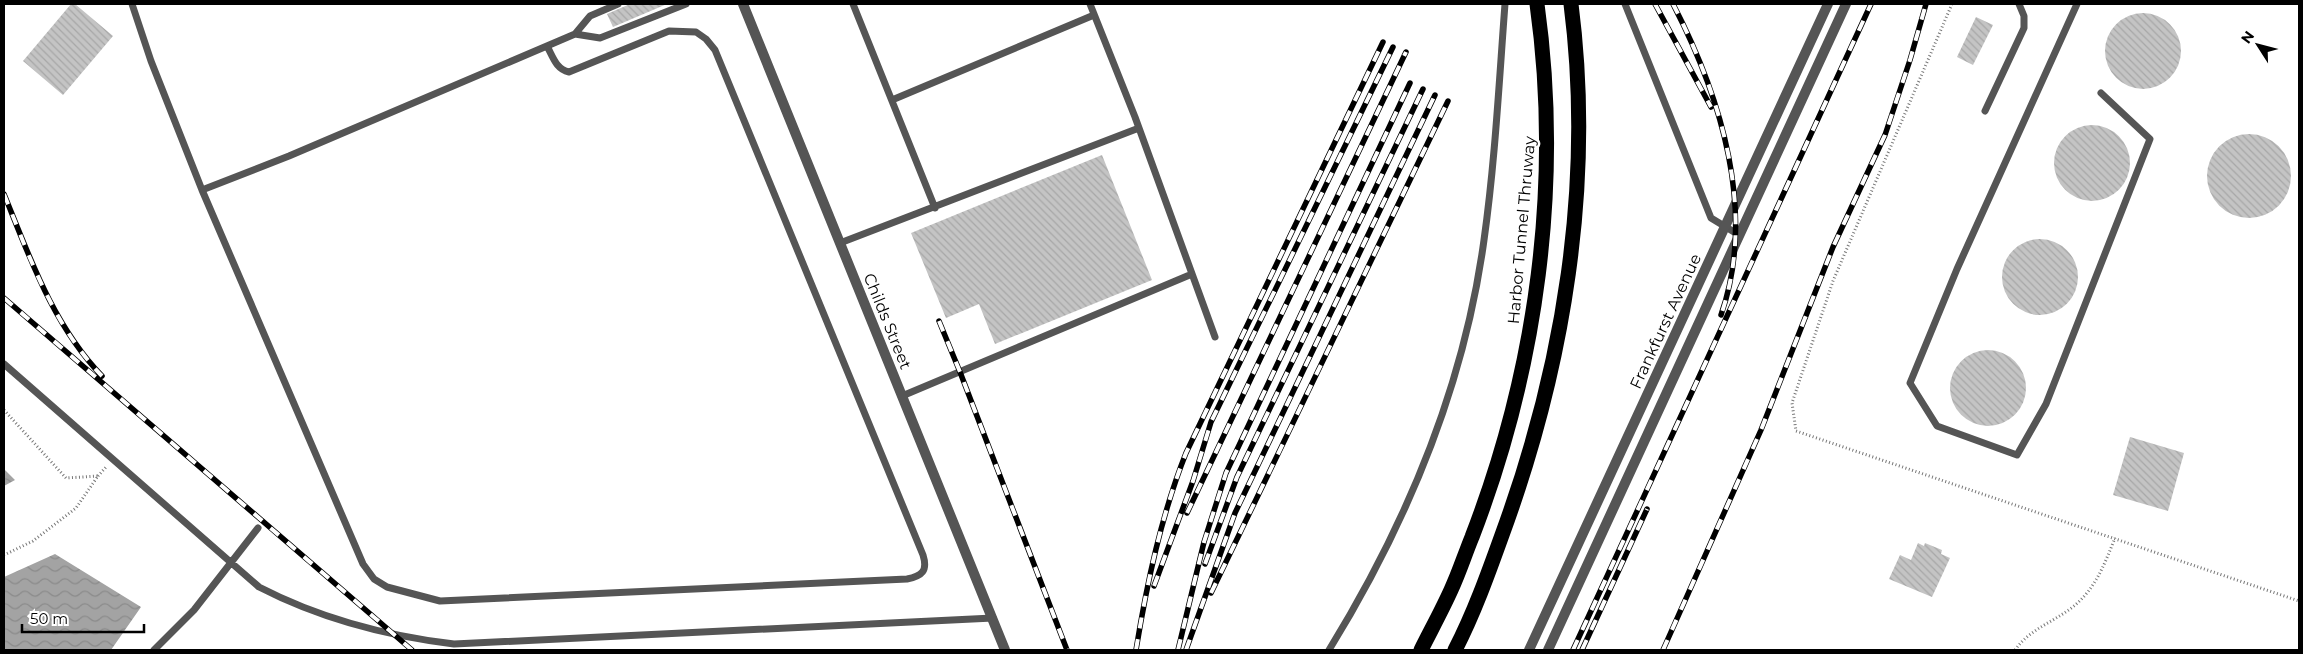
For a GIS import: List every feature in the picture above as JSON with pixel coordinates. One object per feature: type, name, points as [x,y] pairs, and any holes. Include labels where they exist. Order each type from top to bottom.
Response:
[{"type":"highway","name":"Harbor Tunnel Thruway","points":[[1421,650],[1452,589],[1484,504],[1508,430],[1530,337],[1536,301],[1548,137],[1544,54],[1537,4]]},
{"type":"highway","points":[[1455,650],[1490,569],[1511,511],[1537,430],[1560,335],[1573,248],[1578,143],[1577,50],[1571,4]]},
{"type":"street","name":"Childs Street","points":[[743,4],[1005,650]]},
{"type":"street","name":"Frankfurst Avenue","points":[[1529,650],[1726,228],[1828,4]]},
{"type":"street","name":"Frankfurst Avenue","points":[[1548,650],[1846,4]]},
{"type":"lane","points":[[132,4],[202,190],[363,564],[374,579],[387,586],[440,601],[917,577],[924,571],[926,566],[923,555],[715,50],[706,39],[696,32],[669,31],[569,72],[562,70],[556,64],[547,46]]},
{"type":"lane","points":[[202,190],[290,156],[575,34],[590,16],[618,4]]},
{"type":"lane","points":[[575,34],[600,38],[686,4]]},
{"type":"lane","points":[[853,4],[935,208]]},
{"type":"lane","points":[[1090,4],[1139,128],[1215,337]]},
{"type":"lane","points":[[1330,650],[1361,599],[1390,543],[1438,428],[1456,369],[1471,310],[1484,242],[1493,160],[1505,4]]},
{"type":"lane","points":[[1625,4],[1711,218],[1739,235]]},
{"type":"lane","points":[[1985,111],[2024,28],[2024,16],[2019,4]]},
{"type":"lane","points":[[2077,4],[1957,269],[1910,383],[1937,426],[2017,455],[2046,404],[2150,139],[2101,93]]},
{"type":"lane","points":[[892,100],[1094,15]]},
{"type":"lane","points":[[840,243],[1139,128]]},
{"type":"lane","points":[[902,396],[1192,274]]},
{"type":"lane","points":[[4,364],[259,587],[295,604],[326,615],[400,635],[454,644],[993,618]]},
{"type":"lane","points":[[154,650],[194,610],[258,528]]},
{"type":"path","points":[[1952,4],[1833,281],[1792,403],[1796,432],[2299,601]]},
{"type":"path","points":[[4,410],[66,478],[98,476],[76,508],[33,541],[4,555]]},
{"type":"path","points":[[2015,650],[2024,638],[2071,608],[2087,594],[2101,575],[2115,538]]},
{"type":"water","points":[[4,469],[15,480],[4,486]]},
{"type":"water","points":[[55,554],[141,607],[111,650],[4,650],[4,577]]},
{"type":"building","points":[[71,4],[75,4],[113,36],[63,95],[23,61]]},
{"type":"building","points":[[630,4],[667,4],[613,27],[607,14]]},
{"type":"building","points":[[2143,13],[2158,16],[2170,24],[2178,36],[2181,51],[2178,66],[2170,78],[2158,86],[2143,89],[2128,86],[2116,78],[2108,66],[2105,51],[2108,36],[2116,24],[2128,16]]},
{"type":"building","points":[[1976,17],[1993,25],[1973,65],[1957,57]]},
{"type":"building","points":[[2092,125],[2106,128],[2119,136],[2127,149],[2130,163],[2127,177],[2119,190],[2106,198],[2092,201],[2078,198],[2065,190],[2057,177],[2054,163],[2057,149],[2065,136],[2078,128]]},
{"type":"building","points":[[2249,134],[2272,141],[2284,153],[2291,176],[2284,199],[2272,211],[2249,218],[2226,211],[2214,199],[2207,176],[2214,153],[2226,141]]},
{"type":"building","points":[[1102,155],[1152,280],[995,344],[979,304],[946,318],[911,233]]},
{"type":"building","points":[[2040,239],[2054,242],[2067,250],[2075,263],[2078,277],[2075,291],[2067,304],[2054,312],[2040,315],[2026,312],[2013,304],[2005,291],[2002,277],[2005,263],[2013,250],[2026,242]]},
{"type":"building","points":[[1988,350],[2003,353],[2015,361],[2023,373],[2026,388],[2023,403],[2015,415],[2003,423],[1988,426],[1973,423],[1961,415],[1953,403],[1950,388],[1953,373],[1961,361],[1973,353]]},
{"type":"building","points":[[2130,437],[2184,453],[2168,511],[2113,495]]},
{"type":"building","points":[[1918,543],[1924,546],[1925,543],[1942,550],[1941,554],[1950,558],[1932,597],[1889,579],[1900,555],[1911,560]]},
{"type":"railway","points":[[1655,4],[1711,107]]},
{"type":"railway","points":[[1673,4],[1706,77],[1719,116],[1728,156],[1734,196],[1735,236],[1731,276],[1721,315]]},
{"type":"railway","points":[[1573,650],[1871,4]]},
{"type":"railway","points":[[1663,650],[1761,430],[1833,247],[1885,135],[1926,4]]},
{"type":"railway","points":[[1136,650],[1162,525],[1186,453],[1383,42]]},
{"type":"railway","points":[[1154,586],[1193,481],[1211,422],[1393,47]]},
{"type":"railway","points":[[1187,513],[1406,52]]},
{"type":"railway","points":[[1178,650],[1204,542],[1226,473],[1410,83]]},
{"type":"railway","points":[[1205,564],[1237,477],[1423,89]]},
{"type":"railway","points":[[1186,650],[1235,513],[1435,95]]},
{"type":"railway","points":[[1211,593],[1448,101]]},
{"type":"railway","points":[[4,194],[44,290],[56,313],[85,356],[102,376]]},
{"type":"railway","points":[[4,298],[412,650]]},
{"type":"railway","points":[[939,321],[1067,650]]},
{"type":"railway","points":[[1582,650],[1647,509]]}]
